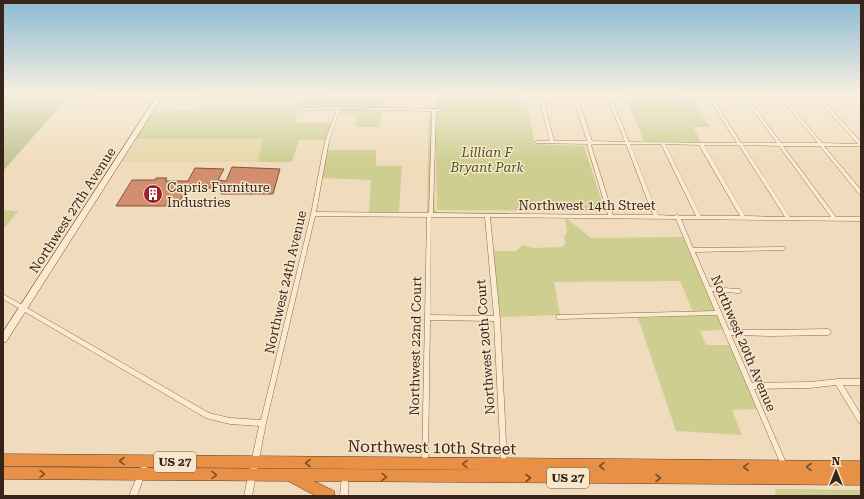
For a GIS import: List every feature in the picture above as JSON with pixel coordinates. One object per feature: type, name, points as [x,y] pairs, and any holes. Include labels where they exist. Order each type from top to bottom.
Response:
[{"type":"highway","name":"Northwest 10th Street","points":[[3,460],[861,467]]},
{"type":"highway","points":[[24,474],[31,460]]},
{"type":"highway","points":[[627,478],[636,474],[641,466]]},
{"type":"highway","name":"US 27","points":[[3,473],[504,478],[861,479]]},
{"type":"highway","points":[[292,476],[329,496]]},
{"type":"street","name":"Northwest 27th Avenue","points":[[3,339],[146,117]]},
{"type":"street","name":"Northwest 24th Avenue","points":[[248,496],[263,423],[313,214],[327,142],[336,117]]},
{"type":"street","name":"Northwest 22nd Court","points":[[425,477],[427,316],[434,117]]},
{"type":"street","points":[[546,117],[552,142]]},
{"type":"street","points":[[582,117],[611,216]]},
{"type":"street","points":[[618,117],[656,216]]},
{"type":"street","points":[[723,117],[788,218]]},
{"type":"street","points":[[760,117],[834,218]]},
{"type":"street","points":[[798,117],[861,193]]},
{"type":"street","points":[[836,117],[861,145]]},
{"type":"street","points":[[537,142],[861,145]]},
{"type":"street","points":[[662,143],[699,217]]},
{"type":"street","points":[[701,144],[743,217]]},
{"type":"street","name":"Northwest 14th Street","points":[[313,214],[861,218]]},
{"type":"street","name":"Northwest 20th Court","points":[[487,215],[497,319],[504,478]]},
{"type":"street","name":"Northwest 20th Avenue","points":[[677,216],[790,479]]},
{"type":"street","points":[[691,250],[782,248]]},
{"type":"street","points":[[708,289],[738,291]]},
{"type":"street","points":[[3,296],[208,416],[230,421],[263,423]]},
{"type":"street","points":[[559,317],[718,313]]},
{"type":"street","points":[[427,316],[497,319]]},
{"type":"street","points":[[726,332],[828,332]]},
{"type":"street","points":[[838,382],[861,421]]},
{"type":"street","points":[[750,386],[861,382]]},
{"type":"street","points":[[134,496],[146,462]]},
{"type":"street","points":[[344,496],[345,476]]},
{"type":"shaded area","points":[[133,139],[263,139],[257,162],[118,162]]},
{"type":"green space","points":[[3,117],[50,117],[3,171]]},
{"type":"green space","points":[[147,117],[296,117],[294,123],[332,123],[326,140],[299,140],[292,162],[257,162],[263,139],[133,139]]},
{"type":"green space","points":[[357,117],[381,117],[380,127],[355,127]]},
{"type":"green space","points":[[429,117],[433,117],[429,213],[427,213]]},
{"type":"green space","name":"Lillian F Bryant Park","points":[[435,117],[529,117],[535,144],[584,146],[605,211],[437,210]]},
{"type":"green space","points":[[634,117],[704,117],[710,127],[693,127],[701,142],[644,141]]},
{"type":"green space","points":[[327,150],[376,150],[376,166],[402,166],[399,213],[369,212],[371,180],[321,178]]},
{"type":"green space","points":[[434,184],[435,210],[437,212],[589,214],[433,213]]},
{"type":"green space","points":[[3,210],[18,211],[3,230]]},
{"type":"green space","points":[[565,217],[591,238],[683,237],[715,311],[693,312],[680,281],[554,282],[560,315],[499,317],[492,251],[516,251],[523,245],[532,248],[563,247],[566,243],[564,237],[567,232]]},
{"type":"green space","points":[[717,316],[723,330],[700,331],[706,345],[730,345],[757,409],[732,410],[742,435],[676,431],[638,318]]},
{"type":"green space","points":[[775,489],[861,490],[861,496],[776,496]]},
{"type":"building","points":[[232,167],[280,169],[273,194],[221,194],[225,184],[217,184],[215,188],[186,188],[180,201],[176,201],[173,206],[116,206],[132,180],[155,180],[156,178],[167,178],[165,181],[188,181],[195,168],[224,169],[218,180],[226,181]]},
{"type":"place","name":"Capris Furniture Industries","points":[[153,194]]}]
